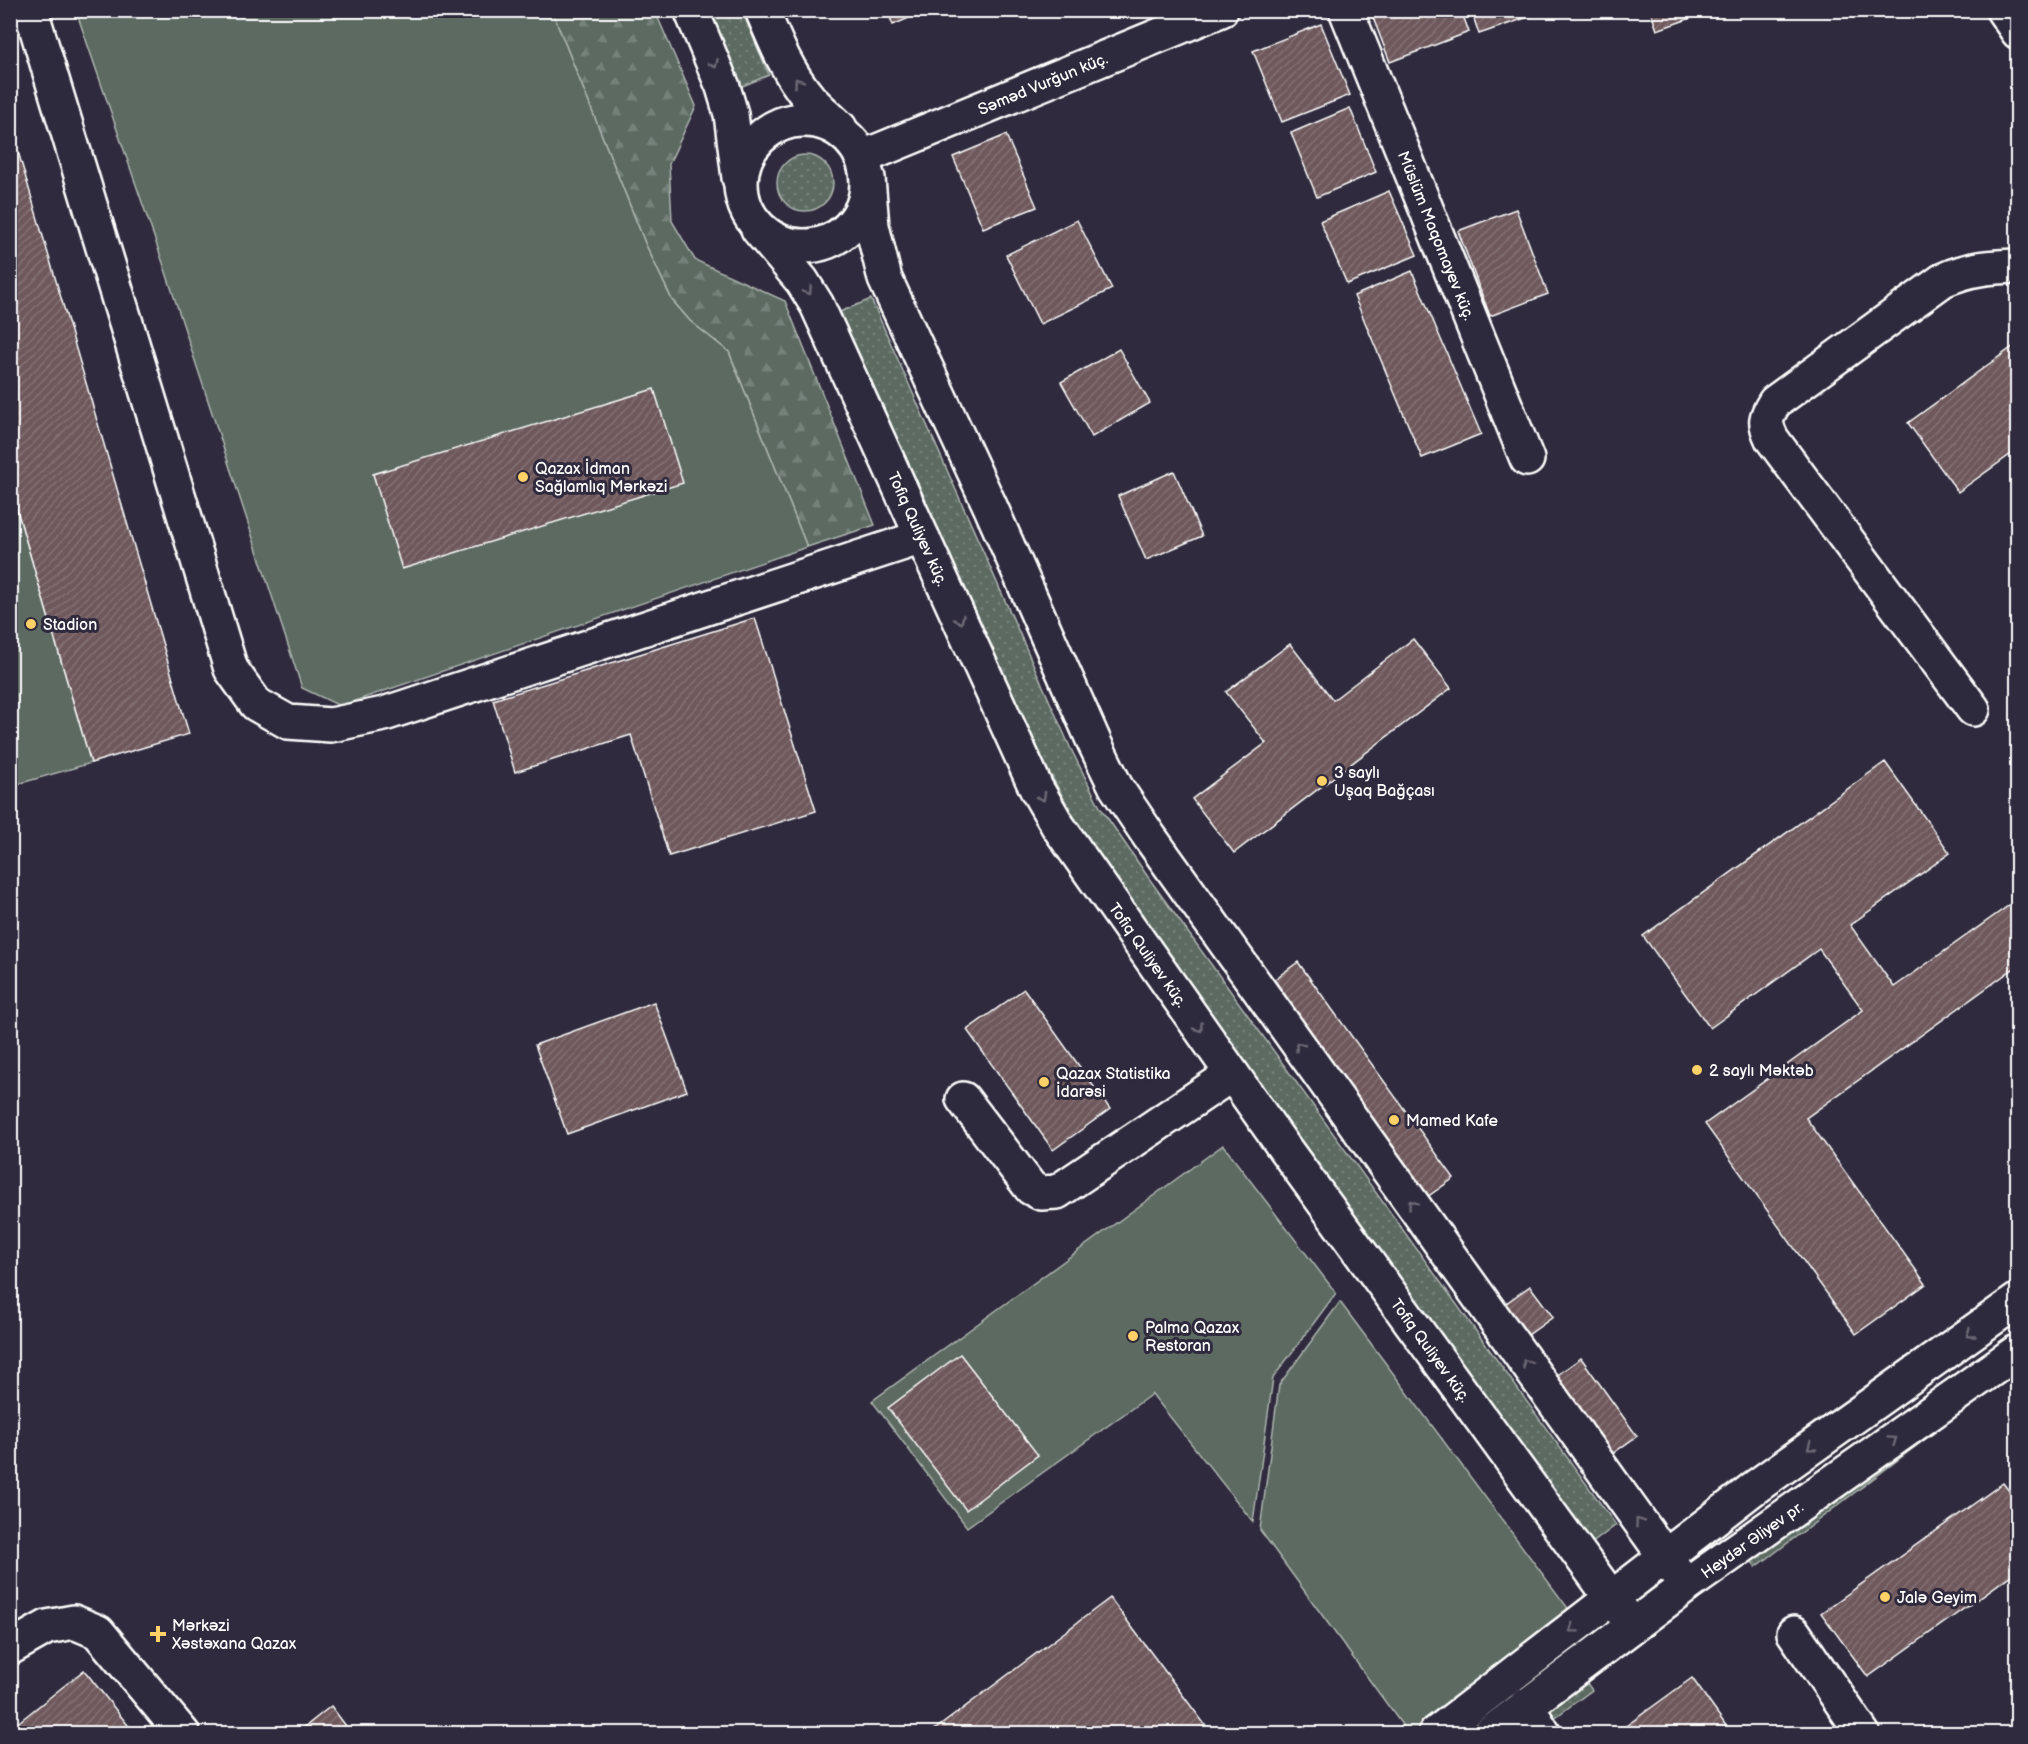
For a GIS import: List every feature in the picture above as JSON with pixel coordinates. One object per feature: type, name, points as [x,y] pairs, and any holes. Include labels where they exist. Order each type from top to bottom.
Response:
[{"type":"street","points":[[692,10],[728,105],[746,211],[758,229],[777,242],[798,247],[820,245],[840,236],[856,220],[866,201],[861,159],[809,98],[793,75],[780,53],[762,10]]},
{"type":"street","name":"Səməd Vurğun küç.","points":[[861,159],[1221,10]]},
{"type":"street","name":"Müslüm Maqomayev küç.","points":[[1346,10],[1527,459]]},
{"type":"street","points":[[2002,10],[2018,32]]},
{"type":"street","points":[[33,17],[231,669],[256,704],[288,722],[331,725],[384,714],[921,537]]},
{"type":"street","points":[[741,191],[741,171],[748,152],[760,136],[777,126],[797,120],[817,121],[836,128],[861,159],[872,226],[885,279],[1116,787],[1686,1586]]},
{"type":"street","name":"Tofiq Quliyev küç.","points":[[758,229],[802,281],[817,305],[1036,788],[1058,826],[1232,1074],[1633,1625]]},
{"type":"street","points":[[1973,709],[1772,439],[1767,428],[1766,416],[1775,402],[1943,280],[1981,267],[2018,266]]},
{"type":"street","points":[[963,1099],[1031,1188],[1041,1193],[1058,1192],[1232,1074]]},
{"type":"street","points":[[1435,1734],[1754,1488],[2018,1300]]},
{"type":"street","name":"Heydər Əliyev pr.","points":[[1489,1734],[1686,1586],[2018,1351]]},
{"type":"street","points":[[10,1648],[47,1627],[74,1622],[99,1632],[183,1734]]},
{"type":"street","points":[[1794,1633],[1863,1734]]},
{"type":"street","points":[[1526,1705],[1544,1734]]},
{"type":"green space","points":[[76,11],[552,11],[645,243],[672,300],[690,321],[729,352],[807,547],[340,706],[302,688],[163,263]]},
{"type":"green space","points":[[552,11],[655,11],[696,106],[669,164],[672,221],[695,260],[785,301],[875,525],[807,547],[729,352],[690,321],[672,300],[645,243]]},
{"type":"green space","points":[[708,11],[742,11],[769,75],[740,87]]},
{"type":"green space","points":[[805,155],[820,160],[828,168],[833,183],[828,198],[820,206],[805,211],[790,206],[782,198],[777,183],[782,168],[790,160]]},
{"type":"green space","points":[[871,299],[1070,747],[1100,807],[1148,877],[1616,1525],[1591,1544],[1127,898],[1082,831],[1047,768],[840,312]]},
{"type":"green space","name":"Stadion","points":[[10,486],[91,763],[11,786],[10,786]]},
{"type":"green space","name":"Palma Qazax Restoran","points":[[1223,1145],[1336,1293],[1273,1378],[1253,1522],[1152,1394],[967,1527],[872,1401]]},
{"type":"green space","points":[[1340,1302],[1579,1623],[1432,1733],[1408,1733],[1260,1530],[1279,1385]]},
{"type":"green space","points":[[2017,1370],[1756,1567],[1746,1555]]},
{"type":"green space","points":[[1583,1678],[1592,1690],[1534,1733],[1508,1734]]},
{"type":"building","points":[[887,10],[927,10],[893,25]]},
{"type":"building","points":[[1384,10],[1461,10],[1469,32],[1390,62],[1372,15]]},
{"type":"building","points":[[1471,10],[1540,10],[1540,13],[1479,34]]},
{"type":"building","points":[[1650,10],[1714,10],[1657,30]]},
{"type":"building","points":[[1321,24],[1350,95],[1282,122],[1253,51]]},
{"type":"building","points":[[1350,108],[1376,172],[1317,197],[1291,133]]},
{"type":"building","points":[[10,124],[189,734],[91,763],[10,486]]},
{"type":"building","points":[[1006,135],[1037,207],[983,228],[953,157]]},
{"type":"building","points":[[1389,191],[1417,255],[1347,284],[1320,221]]},
{"type":"building","points":[[1516,209],[1548,294],[1490,316],[1458,231]]},
{"type":"building","points":[[1077,220],[1112,289],[1040,324],[1006,255]]},
{"type":"building","points":[[1412,271],[1481,434],[1422,458],[1354,296]]},
{"type":"building","points":[[2018,343],[2018,449],[1958,492],[1908,423]]},
{"type":"building","points":[[1119,349],[1150,403],[1092,437],[1061,382]]},
{"type":"building","points":[[654,389],[683,483],[402,569],[373,474]]},
{"type":"building","points":[[1174,471],[1202,536],[1146,560],[1118,496]]},
{"type":"building","points":[[755,618],[816,811],[669,856],[631,735],[515,772],[493,700]]},
{"type":"building","points":[[1413,639],[1451,688],[1234,853],[1192,799],[1266,743],[1226,692],[1290,644],[1333,700]]},
{"type":"building","points":[[1885,762],[1950,853],[1850,925],[1894,987],[2018,899],[2018,975],[2013,969],[1806,1118],[1926,1284],[1856,1334],[1705,1124],[1863,1010],[1819,949],[1710,1028],[1643,936]]},
{"type":"building","points":[[1298,962],[1454,1178],[1427,1197],[1271,982]]},
{"type":"building","points":[[1024,989],[1110,1109],[1053,1150],[967,1030]]},
{"type":"building","points":[[654,1002],[687,1091],[567,1134],[535,1045]]},
{"type":"building","points":[[1530,1286],[1553,1317],[1528,1335],[1505,1304]]},
{"type":"building","points":[[960,1354],[1038,1455],[966,1510],[888,1408]]},
{"type":"building","points":[[1581,1358],[1637,1436],[1612,1454],[1556,1376]]},
{"type":"building","points":[[2003,1483],[2018,1503],[2018,1570],[1868,1677],[1821,1613]]},
{"type":"building","points":[[1110,1598],[1212,1734],[929,1734]]},
{"type":"building","points":[[84,1670],[135,1734],[10,1734],[10,1729]]},
{"type":"building","points":[[1692,1678],[1732,1734],[1615,1734]]},
{"type":"building","points":[[331,1706],[352,1734],[296,1734]]},
{"type":"place","name":"Qazax İdman Sağlamlıq Mərkəzi","points":[[523,477]]},
{"type":"place","name":"Stadion","points":[[31,624]]},
{"type":"place","name":"3 saylı Uşaq Bağçası","points":[[1322,781]]},
{"type":"place","name":"2 saylı Məktəb","points":[[1697,1070]]},
{"type":"place","name":"Qazax Statistika İdarəsi","points":[[1044,1082]]},
{"type":"place","name":"Mamed Kafe","points":[[1394,1120]]},
{"type":"place","name":"Palma Qazax Restoran","points":[[1133,1336]]},
{"type":"place","name":"Jalə Geyim","points":[[1885,1597]]},
{"type":"place","name":"Mərkəzi Xəstəxana Qazax","points":[[158,1634]]}]
